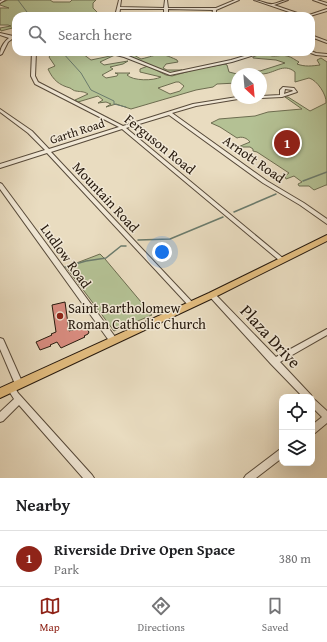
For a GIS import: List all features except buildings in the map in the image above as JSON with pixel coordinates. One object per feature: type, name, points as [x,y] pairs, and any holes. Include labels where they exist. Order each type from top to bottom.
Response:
[{"type":"main road","points":[[0,393],[212,295],[327,238]]},
{"type":"street","points":[[0,2],[4,0]]},
{"type":"street","points":[[118,12],[120,0]]},
{"type":"street","points":[[166,0],[166,12]]},
{"type":"street","points":[[214,12],[214,10],[238,0]]},
{"type":"street","points":[[255,0],[292,12]]},
{"type":"street","points":[[271,5],[287,0]]},
{"type":"street","points":[[314,0],[327,4]]},
{"type":"street","points":[[118,8],[217,9]]},
{"type":"street","points":[[315,14],[327,10]]},
{"type":"street","points":[[0,34],[12,37]]},
{"type":"street","points":[[317,38],[327,35]]},
{"type":"street","points":[[317,38],[327,42]]},
{"type":"street","points":[[0,54],[7,40],[12,39]]},
{"type":"street","points":[[315,54],[327,55]]},
{"type":"street","name":"Ferguson Road","points":[[34,56],[33,76],[36,83],[113,120],[282,260]]},
{"type":"street","points":[[129,56],[170,74],[249,56]]},
{"type":"street","points":[[267,97],[282,96]]},
{"type":"street","name":"Garth Road","points":[[0,166],[206,102],[231,99]]},
{"type":"street","name":"Mountain Road","points":[[0,110],[30,132],[191,304]]},
{"type":"street","name":"Arnott Road","points":[[169,113],[265,182],[302,204],[327,222]]},
{"type":"street","name":"Ludlow Road","points":[[0,185],[113,340]]},
{"type":"street","name":"Plaza Drive","points":[[212,295],[305,394]]},
{"type":"street","points":[[274,362],[327,332]]},
{"type":"street","points":[[0,341],[19,399],[89,478]]},
{"type":"street","points":[[0,418],[19,399]]},
{"type":"street","points":[[315,405],[327,418],[315,428]]},
{"type":"street","points":[[249,478],[279,455]]},
{"type":"green space","points":[[8,0],[50,0],[53,2],[70,2],[72,0],[96,0],[93,3],[93,8],[97,12],[12,12],[12,28],[1,31],[0,28],[11,26],[0,25],[0,8],[9,8],[0,5],[0,3]]},
{"type":"green space","points":[[50,56],[86,56],[91,60],[113,56],[100,62],[104,65],[128,61],[123,64],[110,67],[113,69],[102,75],[106,78],[117,76],[118,74],[115,73],[130,73],[127,75],[143,80],[161,77],[140,72],[140,69],[148,66],[166,75],[172,76],[197,69],[225,64],[227,65],[229,72],[231,72],[231,83],[217,84],[213,87],[196,90],[131,109],[116,104],[106,107],[111,104],[106,102],[98,103],[103,100],[98,96],[78,102],[75,100],[88,94],[74,91],[57,82],[48,69],[55,66]],"holes":[[[179,82],[184,86],[180,91],[170,94],[158,88]]]},
{"type":"green space","points":[[128,56],[136,56],[141,59],[154,56],[168,56],[177,60],[178,62],[166,64],[163,68],[167,70],[182,70],[167,73]]},
{"type":"green space","points":[[256,56],[289,56],[299,62],[297,64],[303,66],[320,65],[317,60],[321,58],[327,62],[327,185],[314,190],[309,186],[299,186],[298,184],[302,182],[294,176],[286,179],[285,176],[289,173],[257,152],[253,151],[250,147],[238,147],[250,142],[247,139],[243,137],[237,138],[211,123],[219,119],[255,116],[268,112],[302,109],[285,97],[288,97],[310,111],[326,103],[323,92],[312,79],[309,78],[295,82],[295,72],[287,68],[267,74],[267,69],[285,63],[276,60],[253,58]]},
{"type":"green space","points":[[100,254],[152,315],[114,331],[66,267]]},
{"type":"waterway","points":[[18,0],[27,12]]},
{"type":"waterway","points":[[66,56],[81,73],[91,90],[114,101],[114,104],[126,107]]},
{"type":"waterway","points":[[303,181],[327,172]]},
{"type":"waterway","points":[[234,212],[276,194]]},
{"type":"waterway","points":[[138,240],[170,239],[223,217]]},
{"type":"waterway","points":[[65,267],[86,261],[106,258],[121,246],[126,246]]},
{"type":"place","name":"Riverside Drive Open Space","points":[[287,143]]},
{"type":"place","name":"Saint Bartholomew Roman Catholic Church","points":[[60,316]]}]
